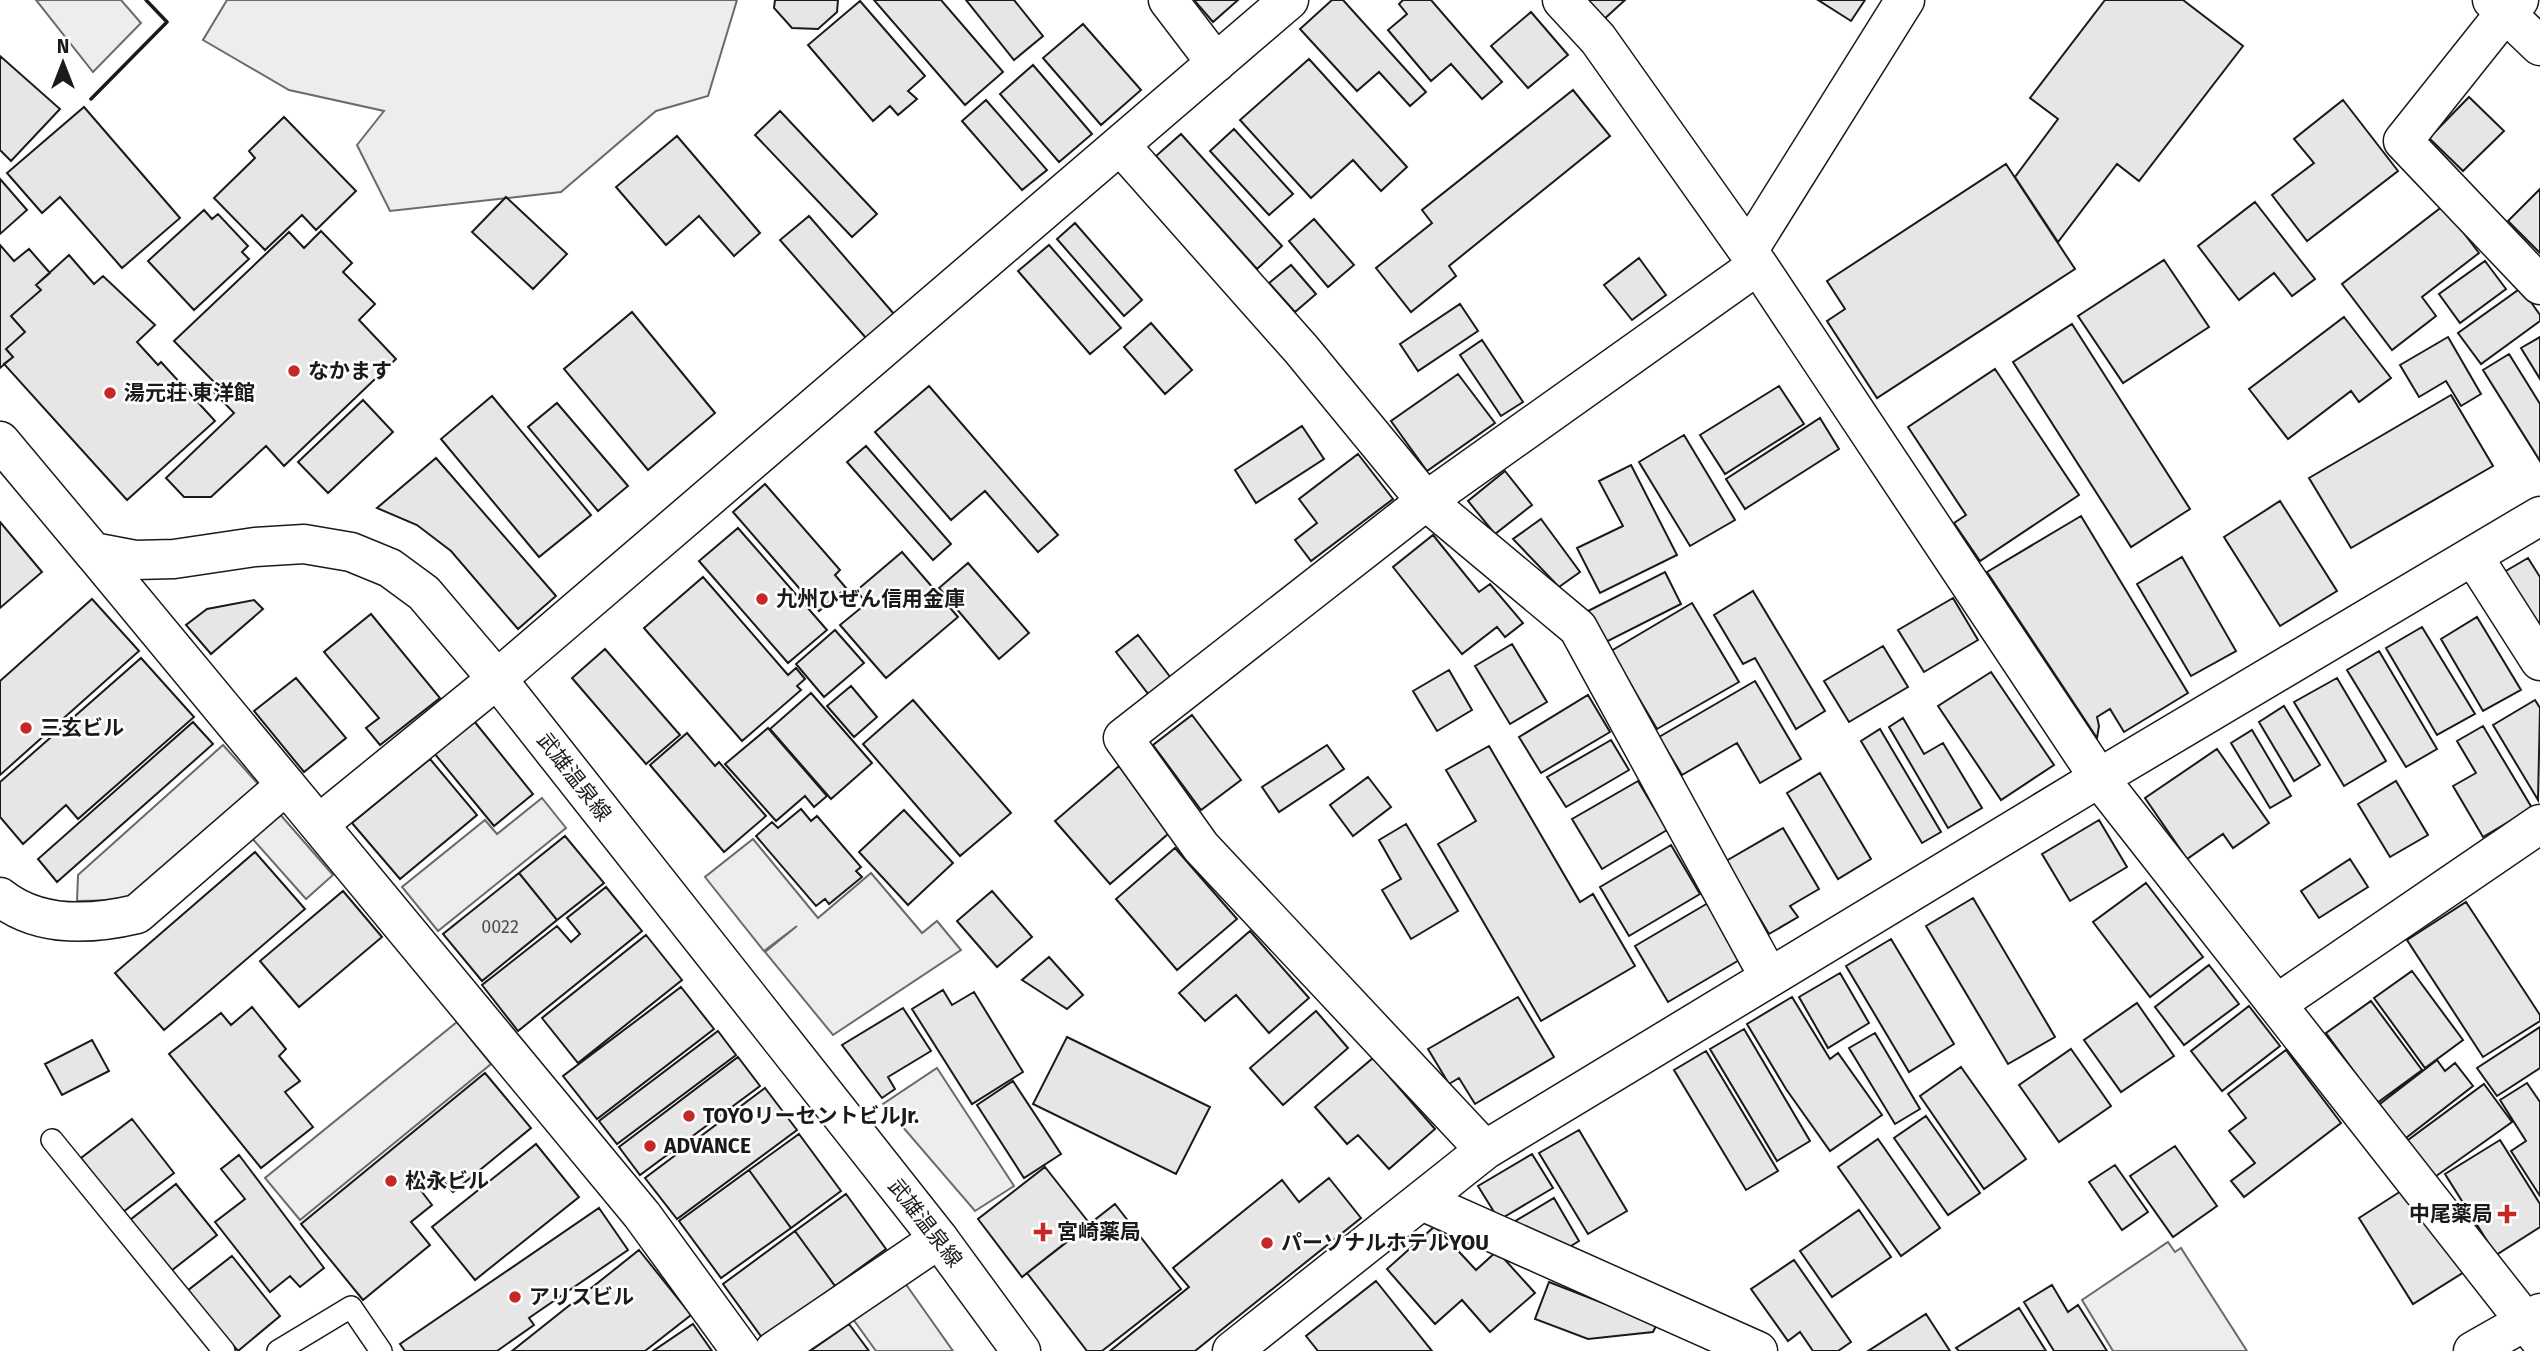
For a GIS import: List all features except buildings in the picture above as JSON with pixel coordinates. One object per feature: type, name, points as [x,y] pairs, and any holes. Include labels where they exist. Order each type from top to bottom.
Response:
[{"type":"street","points":[[1168,0],[1216,63]]},
{"type":"street","points":[[319,824],[497,679],[1289,0]]},
{"type":"street","points":[[1562,0],[1598,39],[1753,258],[2099,778],[2535,1325],[2473,1351]]},
{"type":"street","points":[[1485,1150],[1201,847],[1123,738],[1426,501],[1753,258],[1905,0]]},
{"type":"street","points":[[2540,46],[2505,4],[2403,141],[2540,285]]},
{"type":"street","points":[[1120,145],[1301,349],[1426,501],[1578,628],[1769,977]]},
{"type":"street","points":[[0,441],[642,1215],[741,1351]]},
{"type":"street","points":[[1232,1351],[1485,1150],[2099,778],[2540,516]]},
{"type":"street","name":"武雄温泉線","points":[[93,552],[135,560],[174,559],[255,547],[304,544],[351,552],[390,568],[424,593],[497,679],[939,1239],[1021,1351]]},
{"type":"street","points":[[2473,556],[2540,662]]},
{"type":"street","points":[[0,897],[38,917],[71,922],[105,922],[137,914],[286,785]]},
{"type":"street","points":[[2278,1003],[2540,824]]},
{"type":"street","points":[[1422,1201],[1758,1351]]},
{"type":"street","points":[[774,1351],[939,1239]]},
{"type":"lane","points":[[52,1140],[224,1351]]},
{"type":"lane","points":[[278,1351],[351,1307],[381,1351]]},
{"type":"shaded area","points":[[36,0],[121,0],[141,23],[93,72]]},
{"type":"shaded area","points":[[227,0],[737,0],[708,96],[656,111],[561,192],[390,211],[357,145],[384,111],[289,90],[203,40]]},
{"type":"shaded area","points":[[223,745],[259,785],[128,900],[77,901],[78,875]]},
{"type":"shaded area","points":[[542,798],[566,828],[438,931],[402,887],[485,820],[497,834]]},
{"type":"shaded area","points":[[278,812],[333,875],[306,899],[250,836]]},
{"type":"shaded area","points":[[753,839],[818,918],[871,873],[922,933],[937,921],[961,950],[833,1035],[765,952],[797,926],[764,951],[705,877]]},
{"type":"shaded area","points":[[457,1022],[491,1064],[300,1220],[265,1178]]},
{"type":"shaded area","points":[[937,1068],[1014,1186],[975,1211],[883,1104]]},
{"type":"shaded area","points":[[2168,1242],[2175,1252],[2181,1248],[2247,1351],[2113,1351],[2082,1300]]},
{"type":"shaded area","points":[[905,1283],[953,1351],[876,1351],[853,1319]]},
{"type":"wall","points":[[91,99],[167,22],[146,0]]},
{"type":"place","name":"なかます","points":[[294,371]]},
{"type":"place","name":"湯元荘 東洋館","points":[[110,393]]},
{"type":"place","name":"九州ひぜん信用金庫","points":[[762,599]]},
{"type":"place","name":"三玄ビル","points":[[26,728]]},
{"type":"place","name":"TOYOリーセントビルJr.","points":[[689,1116]]},
{"type":"place","name":"ADVANCE","points":[[650,1146]]},
{"type":"place","name":"松永ビル","points":[[391,1181]]},
{"type":"place","name":"中尾薬局","points":[[2507,1214]]},
{"type":"place","name":"宮崎薬局","points":[[1043,1232]]},
{"type":"place","name":"パーソナルホテルYOU","points":[[1267,1243]]},
{"type":"place","name":"アリスビル","points":[[515,1297]]}]
